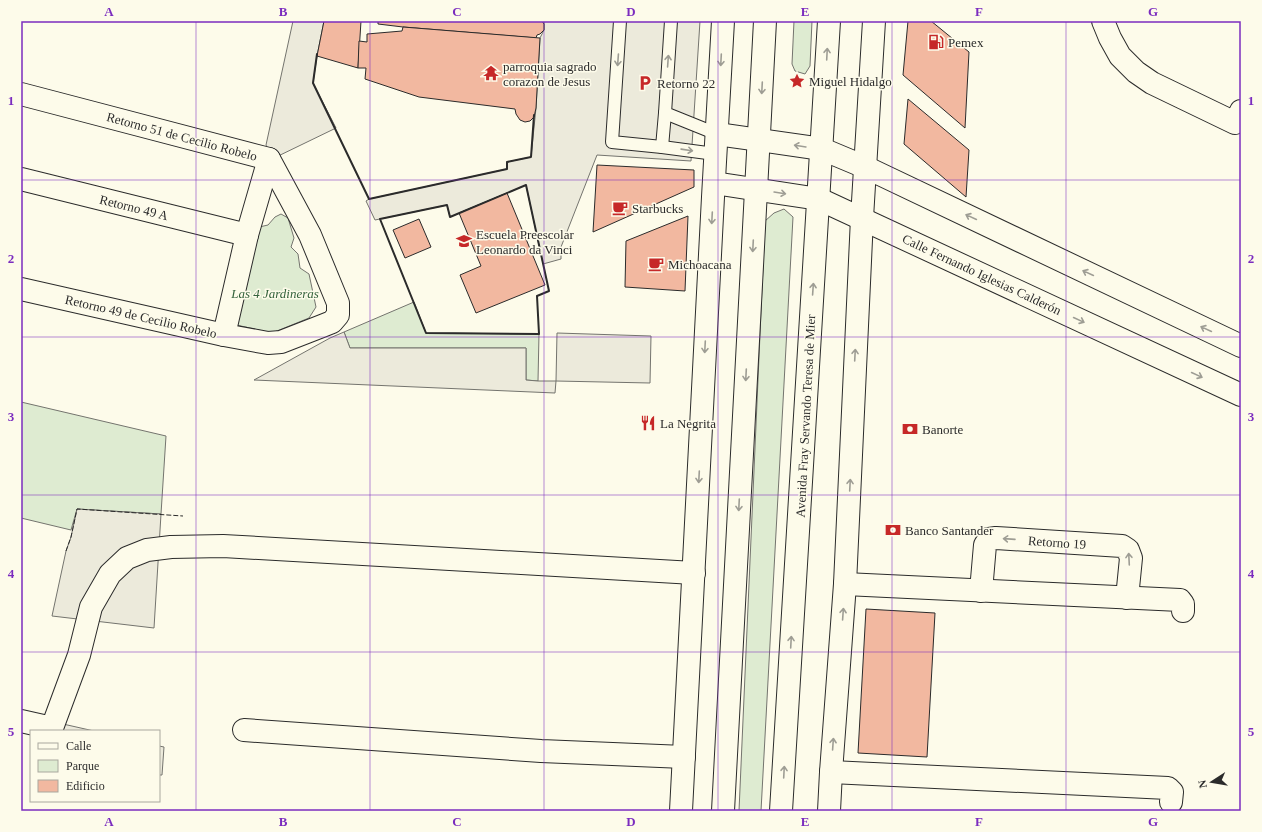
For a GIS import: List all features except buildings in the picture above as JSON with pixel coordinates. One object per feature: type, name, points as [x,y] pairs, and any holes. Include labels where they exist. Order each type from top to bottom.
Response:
[{"type":"street","points":[[681,811],[716,144],[724,21]]},
{"type":"street","points":[[724,811],[765,21]]},
{"type":"street","name":"Avenida Fray Servando Teresa de Mier","points":[[781,811],[829,21]]},
{"type":"street","points":[[829,811],[845,584],[862,218],[874,21]]},
{"type":"street","points":[[1103,21],[1120,56],[1136,72],[1152,83],[1234,123],[1241,111]]},
{"type":"street","name":"Retorno 51 de Cecilio Robelo","points":[[21,94],[269,159],[310,235],[338,303],[338,315],[332,322],[281,342],[268,343],[224,335]]},
{"type":"street","points":[[716,144],[759,140],[822,149],[865,167],[1241,346]]},
{"type":"street","name":"Retorno 49 de Cecilio Robelo","points":[[21,289],[224,335],[247,235],[269,159]]},
{"type":"street","name":"Retorno 49 A","points":[[21,180],[247,235]]},
{"type":"street","name":"Calle Fernando Iglesias Calderón","points":[[714,183],[819,200],[862,218],[1241,395]]},
{"type":"street","name":"Retorno 19","points":[[981,591],[985,545],[989,539],[996,538],[1122,546],[1128,550],[1130,558],[1126,598]]},
{"type":"street","points":[[21,721],[52,728],[79,656],[91,606],[110,574],[127,558],[147,550],[171,547],[223,546],[694,573]]},
{"type":"street","points":[[845,584],[1180,600],[1183,604],[1183,611]]},
{"type":"street","points":[[244,730],[541,751],[684,757]]},
{"type":"street","points":[[831,772],[1168,788],[1172,792],[1171,802]]},
{"type":"lane","points":[[620,21],[612,142],[662,147],[716,144]]},
{"type":"lane","points":[[662,147],[671,21]]},
{"type":"lane","points":[[665,113],[716,144]]},
{"type":"green space","points":[[794,21],[812,21],[810,66],[805,74],[795,71],[792,64]]},
{"type":"green space","points":[[784,209],[793,217],[761,811],[739,811],[765,221],[774,213]]},
{"type":"green space","name":"Las 4 Jardineras","points":[[281,214],[288,218],[294,238],[291,247],[298,254],[300,268],[309,274],[316,307],[309,318],[272,333],[232,324],[255,228],[268,225],[275,217]]},
{"type":"green space","points":[[414,302],[426,333],[539,334],[538,381],[526,380],[526,348],[350,348],[344,332]]},
{"type":"green space","points":[[21,402],[166,436],[161,514],[77,509],[71,530],[21,518]]},
{"type":"shaded area","points":[[293,21],[324,21],[313,83],[336,128],[272,159],[266,145]]},
{"type":"shaded area","points":[[544,21],[700,21],[691,161],[597,155],[561,247],[561,259],[543,264],[526,185],[450,217],[447,205],[375,220],[366,201],[369,199],[507,169],[507,162],[531,157],[536,108],[540,38],[544,30]]},
{"type":"shaded area","points":[[344,332],[350,348],[526,348],[526,380],[556,381],[555,393],[254,380],[330,338]]},
{"type":"shaded area","points":[[557,333],[651,336],[650,383],[556,381]]},
{"type":"shaded area","points":[[77,509],[161,514],[154,628],[52,616]]},
{"type":"shaded area","points":[[63,724],[90,730],[62,730]]},
{"type":"shaded area","points":[[160,746],[164,747],[162,775],[160,775]]},
{"type":"fence","points":[[66,551],[71,537],[77,509],[183,516]]},
{"type":"wall","points":[[317,54],[313,83],[369,199],[507,169],[507,162],[531,157],[534,115]]},
{"type":"wall","points":[[526,185],[549,291],[537,296],[539,334],[426,333],[380,219],[447,205],[450,217],[526,185]]},
{"type":"place","name":"Pemex","points":[[936,42]]},
{"type":"place","name":"parroquia sagrado corazon de Jesus","points":[[491,73]]},
{"type":"place","name":"Miguel Hidalgo","points":[[797,81]]},
{"type":"place","name":"Retorno 22","points":[[645,83]]},
{"type":"place","name":"Starbucks","points":[[620,208]]},
{"type":"place","name":"Escuela Preescolar Leonardo da Vinci","points":[[464,241]]},
{"type":"place","name":"Michoacana","points":[[656,264]]},
{"type":"place","name":"La Negrita","points":[[648,423]]},
{"type":"place","name":"Banorte","points":[[910,429]]},
{"type":"place","name":"Banco Santander","points":[[893,530]]}]
